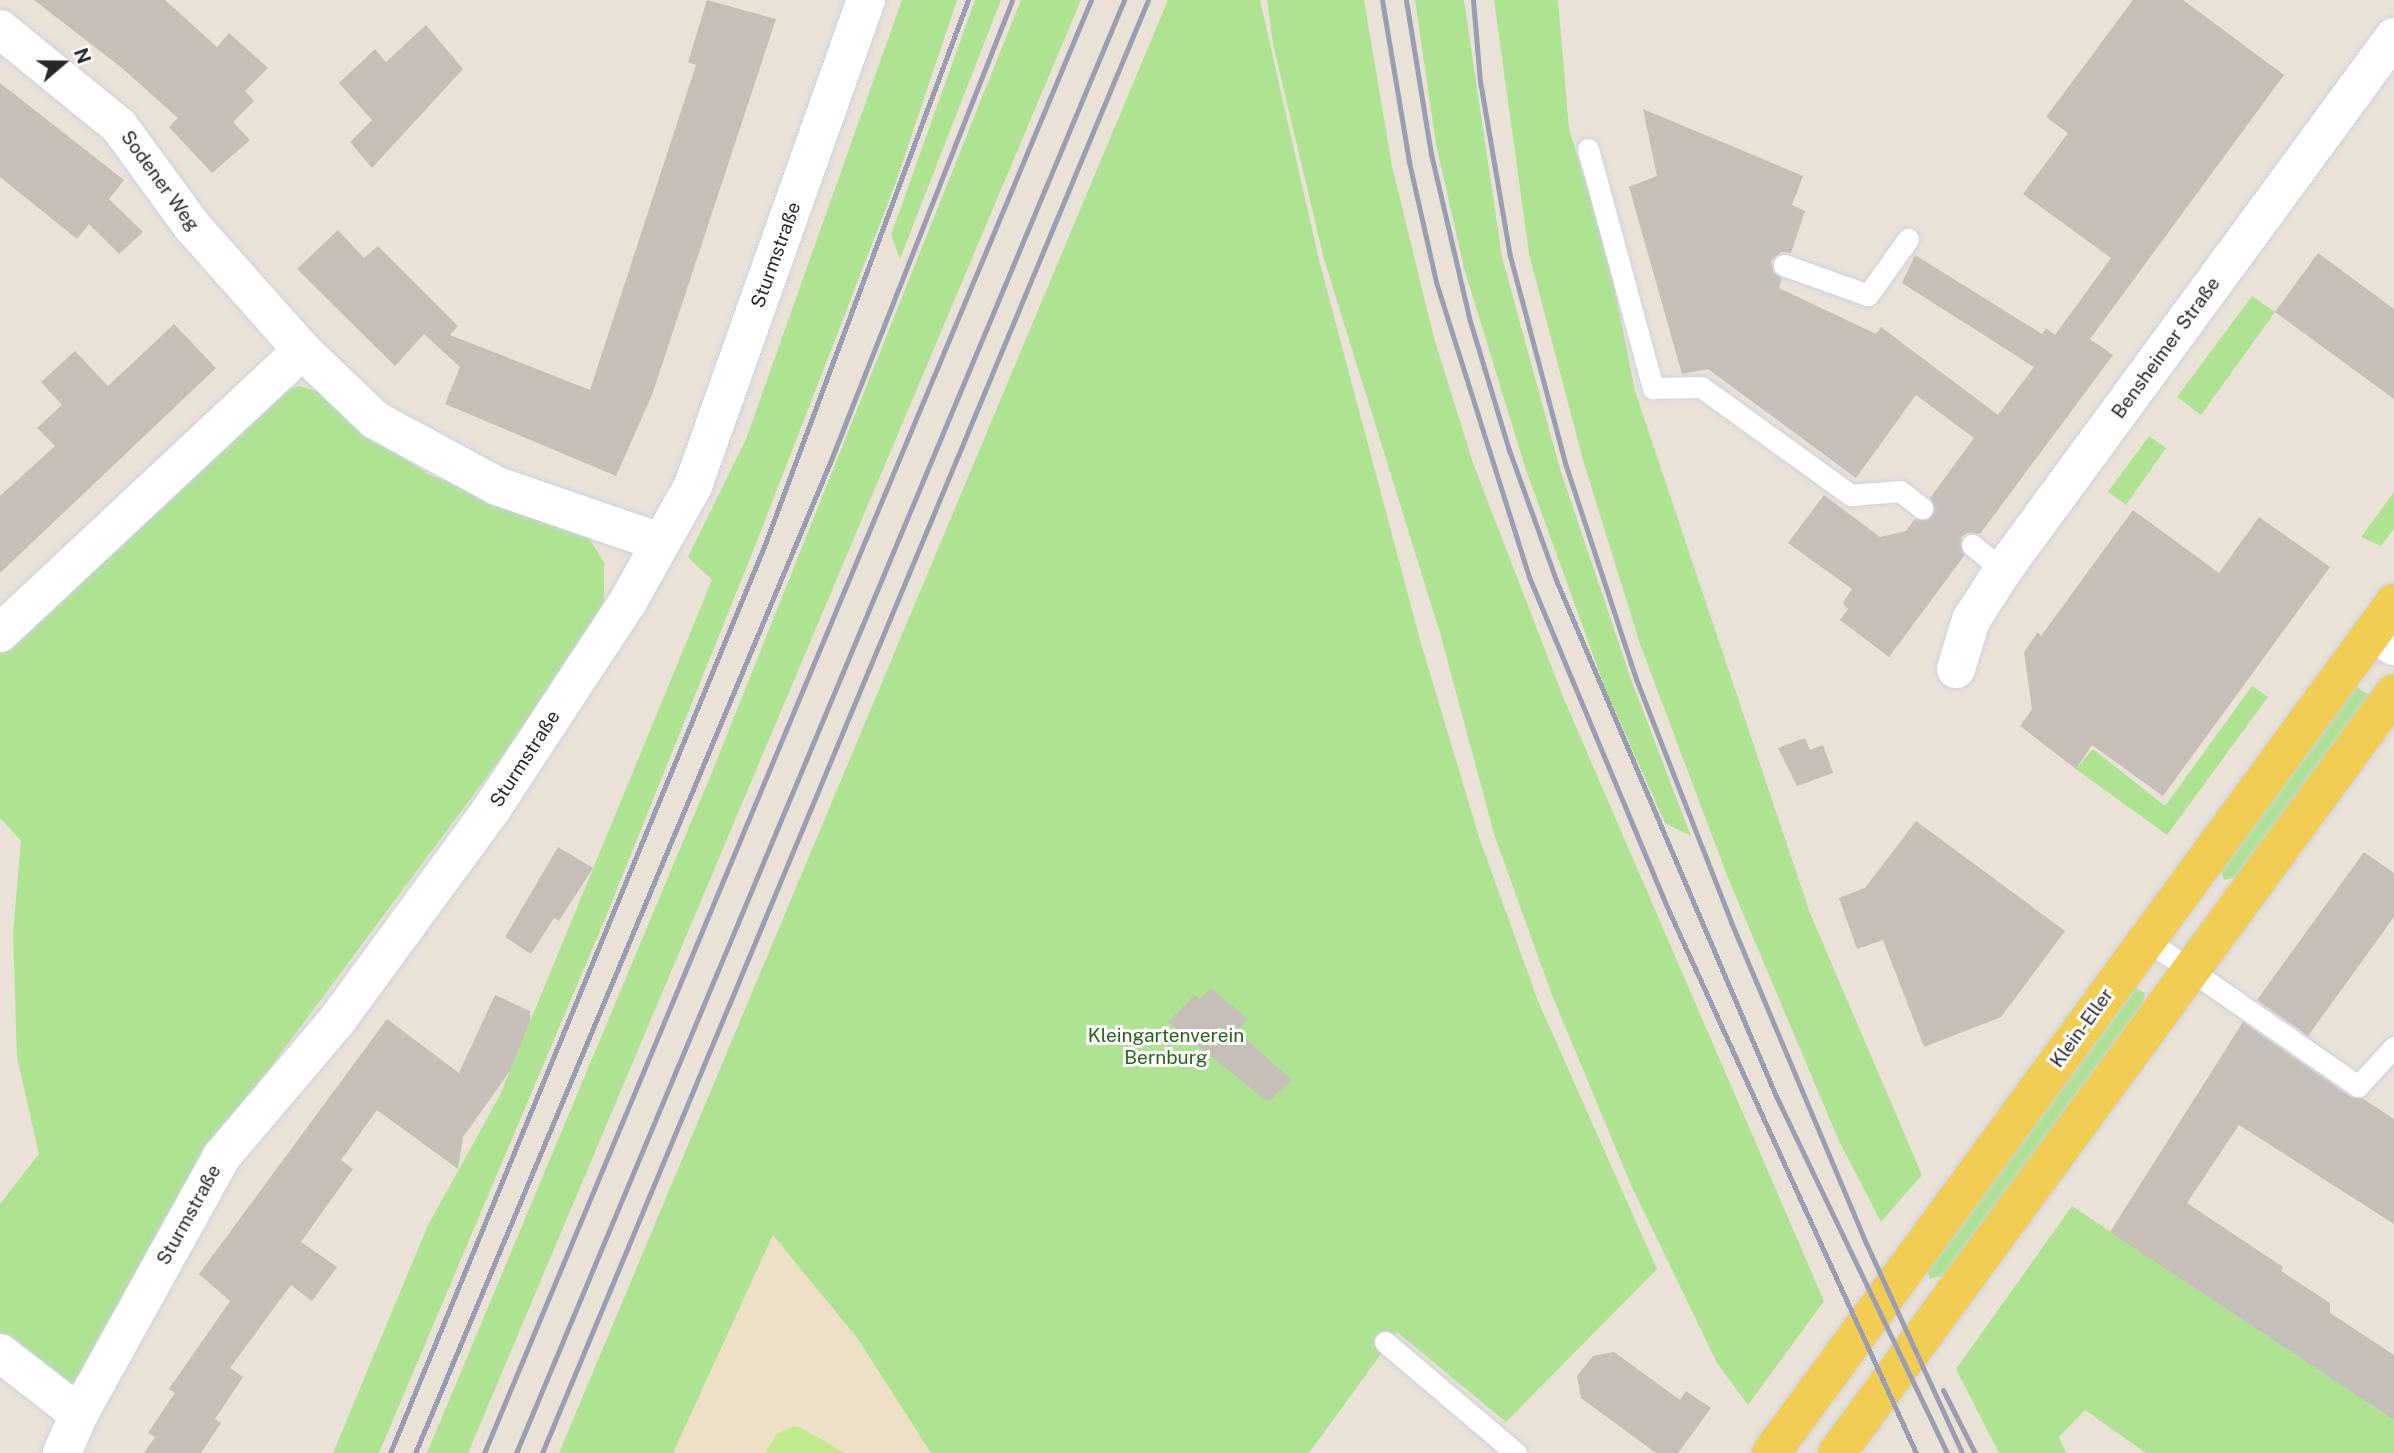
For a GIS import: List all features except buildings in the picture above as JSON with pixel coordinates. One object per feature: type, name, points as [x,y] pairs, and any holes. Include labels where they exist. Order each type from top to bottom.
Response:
[{"type":"main road","name":"Klein-Eller","points":[[1771,1453],[2147,940],[2387,627]]},
{"type":"main road","points":[[1837,1453],[2394,694]]},
{"type":"street","name":"Sturmstraße","points":[[62,1453],[79,1414],[222,1156],[338,1019],[493,807],[628,603],[693,486],[866,0]]},
{"type":"street","name":"Sodener Weg","points":[[0,29],[119,126],[192,226],[302,350],[375,419],[419,447],[497,486],[660,542]]},
{"type":"street","name":"Bensheimer Straße","points":[[1956,669],[1971,620],[2003,570],[2394,37]]},
{"type":"street","points":[[0,633],[302,350]]},
{"type":"street","points":[[0,1353],[79,1414]]},
{"type":"lane","points":[[1588,149],[1653,388],[1701,387],[1851,495],[1900,491],[1922,508]]},
{"type":"lane","points":[[1784,265],[1868,295],[1908,239]]},
{"type":"lane","points":[[1972,545],[2003,570]]},
{"type":"lane","points":[[2147,940],[2358,1086],[2394,1047]]},
{"type":"lane","points":[[1385,1342],[1516,1453]]},
{"type":"shaded area","points":[[739,1118],[962,1453],[601,1453]]},
{"type":"green space","points":[[902,0],[957,0],[895,185],[757,541],[605,919],[379,1453],[333,1453],[428,1225],[499,1097],[712,580],[688,557],[746,439]]},
{"type":"green space","points":[[975,0],[1001,0],[900,259],[891,235]]},
{"type":"green space","points":[[1021,0],[1081,0],[468,1453],[427,1453],[710,777]]},
{"type":"green space","name":"Kleingartenverein Bernburg","points":[[1168,0],[1260,0],[1319,260],[1420,640],[1479,837],[1538,1001],[1657,1269],[1506,1422],[1397,1332],[1309,1453],[931,1453],[858,1339],[773,1235],[673,1453],[559,1453]]},
{"type":"green space","points":[[1267,0],[1364,0],[1392,166],[1434,338],[1473,463],[1564,699],[1824,1301],[1748,1405],[1717,1363],[1631,1185],[1552,995],[1495,837],[1440,633],[1324,259],[1273,44]]},
{"type":"green space","points":[[1415,0],[1464,0],[1502,257],[1560,469],[1632,682],[1691,836],[1665,823],[1605,688],[1525,467],[1464,268],[1436,144]]},
{"type":"green space","points":[[1494,0],[1558,0],[1569,129],[1606,246],[1635,391],[1810,913],[1922,1175],[1881,1222],[1839,1141],[1728,878],[1640,644],[1583,460],[1529,254]]},
{"type":"green space","points":[[2252,296],[2275,312],[2201,415],[2177,397]]},
{"type":"green space","points":[[299,386],[323,393],[368,434],[428,474],[588,537],[604,562],[604,611],[591,637],[205,1155],[79,1380],[70,1384],[0,1338],[0,1204],[39,1154],[17,1057],[13,933],[21,841],[0,818],[0,652],[275,393]]},
{"type":"green space","points":[[2149,436],[2166,448],[2126,505],[2108,492]]},
{"type":"green space","points":[[2394,492],[2394,529],[2381,546],[2361,537]]},
{"type":"green space","points":[[2252,686],[2268,697],[2167,835],[2076,769],[2093,749],[2165,806]]},
{"type":"green space","points":[[2355,686],[2369,695],[2236,877],[2224,880],[2221,870]]},
{"type":"green space","points":[[2136,988],[2145,993],[2143,1002],[1945,1275],[1930,1279],[1927,1272]]},
{"type":"green space","points":[[2072,1206],[2394,1420],[2394,1453],[2146,1453],[2085,1410],[2059,1437],[2066,1453],[1999,1453],[1956,1369]]},
{"type":"green space","points":[[795,1426],[845,1453],[765,1453],[777,1433]]},
{"type":"railway","points":[[390,1453],[765,544],[968,0]]},
{"type":"railway","points":[[415,1453],[831,460],[1012,0]]},
{"type":"railway","points":[[484,1453],[1091,0]]},
{"type":"railway","points":[[516,1453],[1124,0]]},
{"type":"railway","points":[[542,1453],[1148,0]]},
{"type":"railway","points":[[1382,0],[1409,162],[1436,282],[1529,577],[1667,907],[1916,1453]]},
{"type":"railway","points":[[1406,0],[1431,154],[1470,321],[1509,450],[1556,580],[1776,1096],[1947,1453]]},
{"type":"railway","points":[[1473,0],[1480,81],[1510,256],[1566,466],[1636,679],[1731,922],[1866,1243],[1962,1453]]},
{"type":"railway","points":[[1943,1390],[1975,1453]]}]
